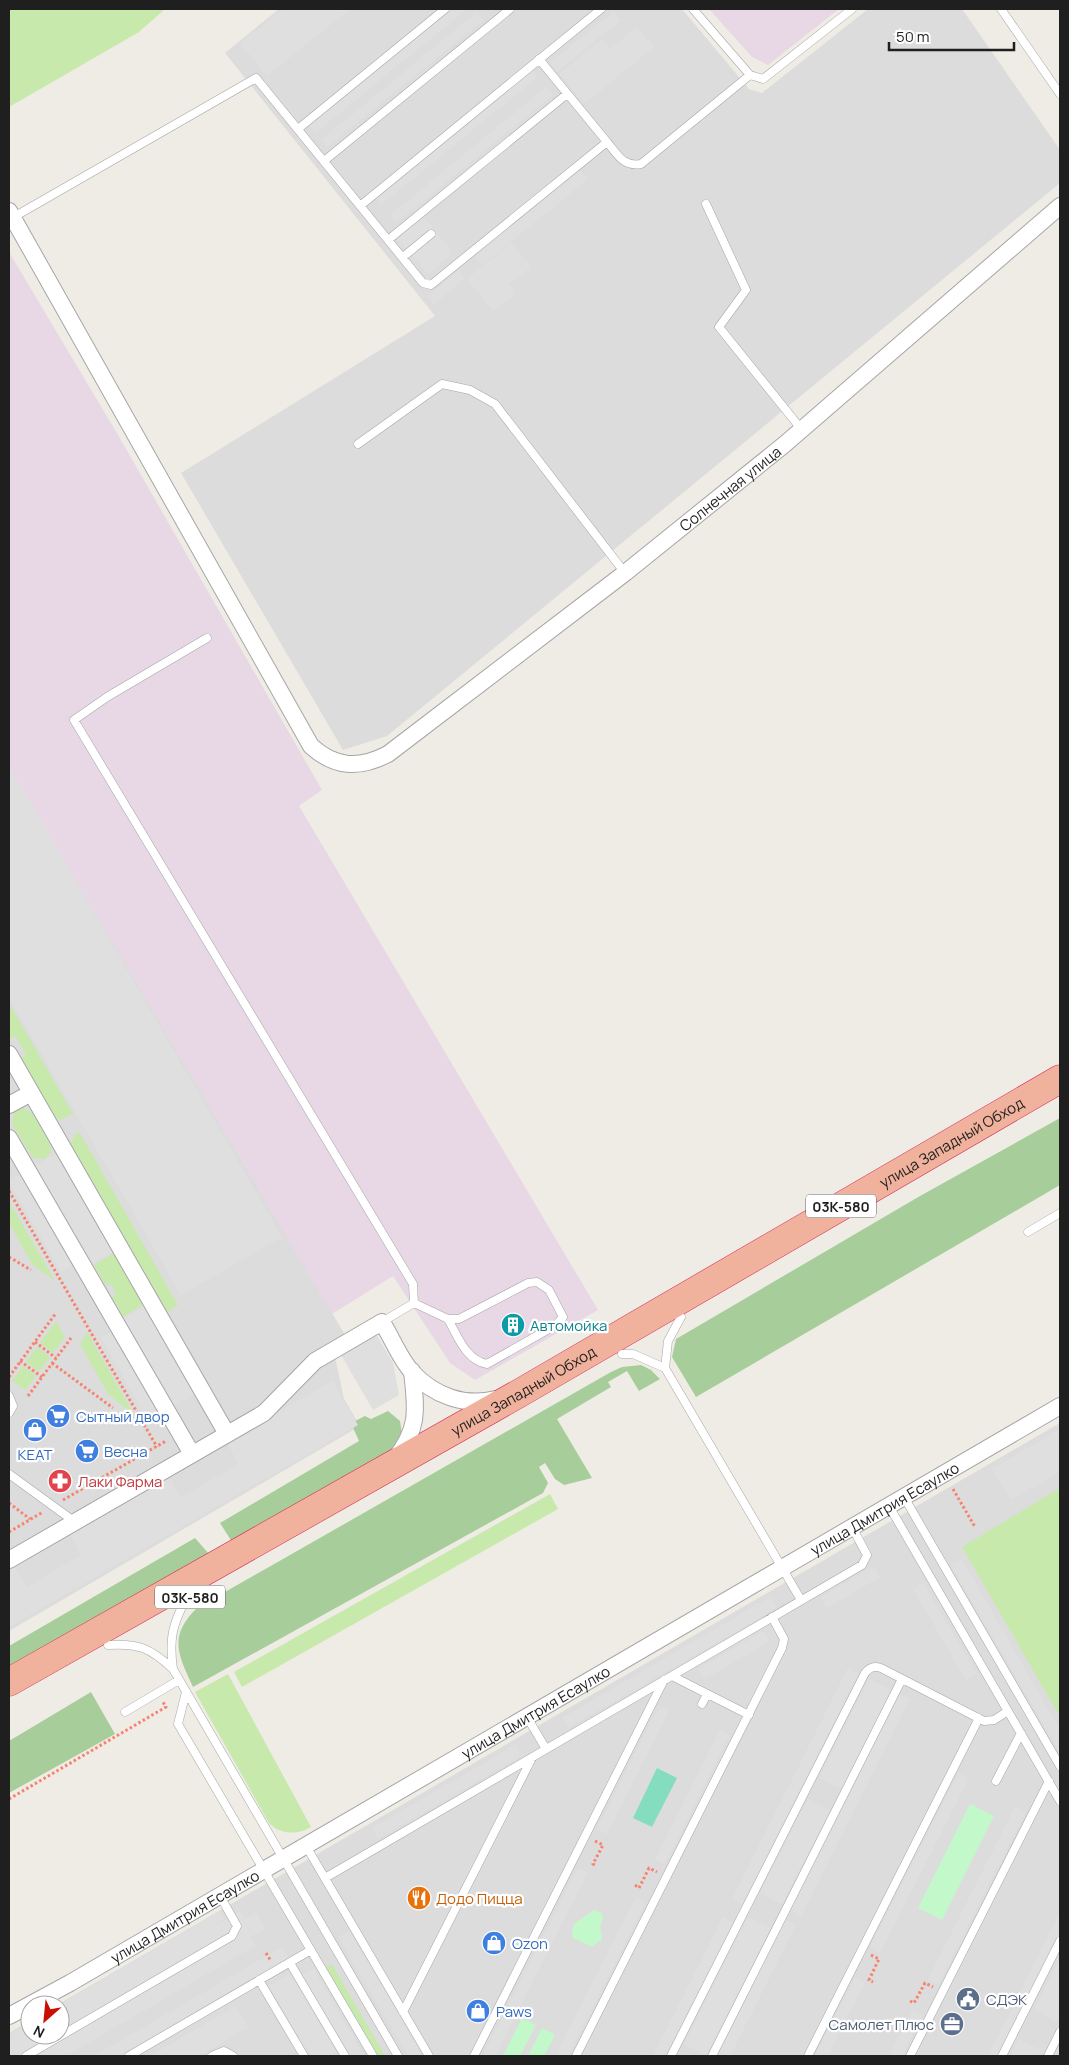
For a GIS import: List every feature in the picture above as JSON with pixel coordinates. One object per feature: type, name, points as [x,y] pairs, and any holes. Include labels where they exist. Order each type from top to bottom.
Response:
[{"type":"highway","name":"улица Западный Обход","points":[[9,1682],[518,1394],[1060,1079]]},
{"type":"highway","name":"улица Западный Обход","points":[[9,1701],[398,1474],[520,1411],[622,1354],[680,1317],[1060,1100]]},
{"type":"street","name":"Солнечная улица","points":[[11,215],[311,746],[323,757],[339,763],[372,763],[388,754],[625,573],[802,430],[1060,206]]},
{"type":"street","points":[[9,1054],[227,1434]]},
{"type":"street","points":[[9,1105],[31,1093]]},
{"type":"street","points":[[9,1138],[192,1454]]},
{"type":"street","points":[[9,1560],[264,1413],[315,1361],[382,1322],[412,1372],[432,1388],[454,1400],[482,1402],[518,1394]]},
{"type":"street","points":[[392,1464],[407,1443],[416,1415],[412,1372]]},
{"type":"street","name":"улица Дмитрия Есаулко","points":[[9,2016],[220,1896],[1060,1406]]},
{"type":"lane","points":[[298,129],[445,9]]},
{"type":"lane","points":[[360,206],[601,9]]},
{"type":"lane","points":[[693,9],[750,75],[764,79],[852,9]]},
{"type":"lane","points":[[1001,9],[1060,94]]},
{"type":"lane","points":[[324,161],[506,10]]},
{"type":"lane","points":[[539,60],[624,163],[632,166],[641,164],[750,75]]},
{"type":"lane","points":[[11,215],[256,78],[427,285],[435,283],[607,142]]},
{"type":"lane","points":[[388,240],[567,94]]},
{"type":"lane","points":[[706,204],[746,290],[719,327],[802,430]]},
{"type":"lane","points":[[403,257],[431,234]]},
{"type":"lane","points":[[358,444],[442,384],[470,390],[495,404],[625,573]]},
{"type":"lane","points":[[207,638],[74,720],[412,1284],[414,1303]]},
{"type":"lane","points":[[1028,1232],[1060,1213]]},
{"type":"lane","points":[[414,1303],[448,1319],[460,1319],[528,1283],[537,1282],[549,1290],[563,1317],[556,1325],[487,1364],[477,1362],[468,1353],[448,1319]]},
{"type":"lane","points":[[382,1322],[414,1303]]},
{"type":"lane","points":[[665,1368],[668,1341],[680,1317]]},
{"type":"lane","points":[[622,1354],[634,1354],[665,1368],[801,1600]]},
{"type":"lane","points":[[9,1396],[13,1406],[9,1414]]},
{"type":"lane","points":[[9,1474],[75,1522]]},
{"type":"lane","points":[[904,1497],[1060,1766]]},
{"type":"lane","points":[[888,1506],[1060,1801]]},
{"type":"lane","points":[[325,1878],[862,1565],[868,1555],[852,1527]]},
{"type":"lane","points":[[173,1670],[171,1650],[173,1628],[186,1599]]},
{"type":"lane","points":[[576,2056],[784,1644],[784,1638],[772,1617]]},
{"type":"lane","points":[[108,1644],[126,1643],[144,1647],[157,1655],[173,1670],[398,2056]]},
{"type":"lane","points":[[671,2056],[864,1673],[869,1668],[875,1667],[990,1722],[1008,1711]]},
{"type":"lane","points":[[672,1676],[749,1715]]},
{"type":"lane","points":[[712,2056],[902,1679]]},
{"type":"lane","points":[[126,1712],[179,1680]]},
{"type":"lane","points":[[474,2056],[664,1680]]},
{"type":"lane","points":[[186,1692],[178,1724],[373,2056]]},
{"type":"lane","points":[[702,1704],[707,1694]]},
{"type":"lane","points":[[527,1717],[546,1749]]},
{"type":"lane","points":[[808,2056],[979,1718]]},
{"type":"lane","points":[[996,1781],[1021,1733]]},
{"type":"lane","points":[[404,2012],[532,1758]]},
{"type":"lane","points":[[910,2056],[1049,1781]]},
{"type":"lane","points":[[306,1846],[430,2056]]},
{"type":"lane","points":[[26,2056],[232,1936],[237,1926],[220,1896]]},
{"type":"lane","points":[[1002,2056],[1060,1941]]},
{"type":"lane","points":[[129,2056],[311,1950]]},
{"type":"lane","points":[[290,1963],[344,2056]]},
{"type":"lane","points":[[259,1980],[304,2056]]},
{"type":"lane","points":[[1048,2056],[1060,2032]]},
{"type":"lane","points":[[212,2056],[224,2051],[233,2056]]},
{"type":"path","points":[[9,1190],[157,1447]]},
{"type":"path","points":[[9,1257],[31,1270]]},
{"type":"path","points":[[9,1376],[56,1313]]},
{"type":"path","points":[[28,1396],[71,1338]]},
{"type":"path","points":[[35,1342],[56,1358]]},
{"type":"path","points":[[20,1361],[42,1377]]},
{"type":"path","points":[[52,1363],[113,1408]]},
{"type":"path","points":[[9,1532],[173,1437]]},
{"type":"path","points":[[953,1489],[975,1527]]},
{"type":"path","points":[[9,1503],[30,1519]]},
{"type":"path","points":[[9,1799],[166,1707],[158,1693]]},
{"type":"path","points":[[597,1866],[593,1864],[603,1845]]},
{"type":"path","points":[[634,1885],[639,1888],[649,1868]]},
{"type":"path","points":[[872,1982],[869,1980],[879,1959]]},
{"type":"path","points":[[910,2001],[914,2003],[925,1982]]},
{"type":"shaded area","points":[[279,9],[682,9],[749,89],[762,93],[868,9],[962,9],[1060,150],[1060,183],[387,736],[343,750],[181,473],[435,316],[225,53]]},
{"type":"shaded area","points":[[283,9],[350,9],[267,76],[240,43]]},
{"type":"shaded area","points":[[452,9],[467,9],[315,133],[309,125]]},
{"type":"shaded area","points":[[709,9],[839,9],[768,65],[752,57]]},
{"type":"shaded area","points":[[614,11],[621,20],[557,72],[550,63]]},
{"type":"shaded area","points":[[477,12],[484,20],[327,147],[321,140]]},
{"type":"shaded area","points":[[637,27],[654,47],[584,104],[559,74],[602,39],[610,49]]},
{"type":"shaded area","points":[[532,69],[538,77],[381,205],[375,197]]},
{"type":"shaded area","points":[[546,87],[553,95],[396,223],[390,215]]},
{"type":"shaded area","points":[[580,170],[588,179],[482,265],[475,257]]},
{"type":"shaded area","points":[[422,215],[453,253],[428,274],[396,236]]},
{"type":"shaded area","points":[[511,243],[531,267],[509,284],[516,293],[493,311],[467,279]]},
{"type":"shaded area","points":[[9,252],[118,435],[322,790],[299,806],[598,1310],[475,1380],[450,1363],[393,1276],[332,1314],[9,767]]},
{"type":"shaded area","points":[[459,270],[466,278],[434,304],[427,296]]},
{"type":"shaded area","points":[[9,767],[351,1345],[335,1357],[344,1399],[360,1426],[9,1631]]},
{"type":"shaded area","points":[[9,767],[282,1237],[181,1295],[9,998]]},
{"type":"shaded area","points":[[57,1153],[114,1251],[92,1264],[35,1166]]},
{"type":"shaded area","points":[[20,1173],[73,1265],[61,1272],[9,1181]]},
{"type":"shaded area","points":[[145,1306],[196,1393],[174,1406],[123,1319]]},
{"type":"shaded area","points":[[112,1331],[160,1413],[148,1420],[101,1338]]},
{"type":"shaded area","points":[[376,1334],[393,1363],[399,1395],[373,1410],[341,1355]]},
{"type":"shaded area","points":[[332,1381],[358,1425],[9,1627],[9,1567],[14,1565],[27,1587],[81,1555],[69,1533],[168,1475],[181,1497],[239,1464],[226,1442]]},
{"type":"shaded area","points":[[1060,1423],[1060,2056],[9,2056],[9,2033],[20,2027],[20,2045],[70,2045],[70,1997]]},
{"type":"shaded area","points":[[1060,1429],[1060,1472],[1011,1500],[992,1469]]},
{"type":"shaded area","points":[[962,1559],[1060,1730],[1060,1753],[951,1565]]},
{"type":"shaded area","points":[[874,1566],[880,1577],[827,1608],[821,1597]]},
{"type":"shaded area","points":[[923,1583],[977,1674],[966,1680],[913,1589]]},
{"type":"shaded area","points":[[770,1597],[776,1608],[568,1728],[562,1718]]},
{"type":"shaded area","points":[[764,1631],[770,1641],[705,1679],[698,1669]]},
{"type":"shaded area","points":[[848,1668],[858,1674],[742,1904],[732,1899]]},
{"type":"shaded area","points":[[869,1679],[891,1690],[841,1789],[819,1778]]},
{"type":"shaded area","points":[[900,1694],[910,1699],[801,1916],[791,1910]]},
{"type":"shaded area","points":[[659,1706],[669,1711],[607,1834],[597,1829]]},
{"type":"shaded area","points":[[720,1730],[730,1735],[665,1864],[655,1859]]},
{"type":"shaded area","points":[[515,1745],[521,1756],[378,1839],[372,1828]]},
{"type":"shaded area","points":[[959,1773],[969,1778],[880,1953],[870,1947]]},
{"type":"shaded area","points":[[808,1799],[830,1810],[782,1904],[760,1893]]},
{"type":"shaded area","points":[[1015,1807],[1025,1813],[938,1984],[928,1979]]},
{"type":"shaded area","points":[[578,1868],[588,1872],[495,2056],[483,2055]]},
{"type":"shaded area","points":[[636,1897],[646,1902],[568,2056],[555,2056]]},
{"type":"shaded area","points":[[240,1911],[245,1919],[256,1912],[266,1928],[250,1937],[255,1946],[66,2056],[9,2056],[9,2035],[20,2028],[20,2045],[70,2045],[70,1999],[219,1912],[224,1919],[106,1988]]},
{"type":"shaded area","points":[[1060,1912],[1060,1932],[998,2056],[988,2056]]},
{"type":"shaded area","points":[[723,1917],[733,1923],[665,2056],[653,2056]]},
{"type":"shaded area","points":[[748,1917],[771,1928],[706,2055],[684,2044]]},
{"type":"shaded area","points":[[786,1920],[796,1925],[730,2056],[717,2056]]},
{"type":"shaded area","points":[[349,1931],[423,2056],[408,2056],[338,1937]]},
{"type":"shaded area","points":[[282,1947],[289,1957],[119,2056],[94,2056]]},
{"type":"shaded area","points":[[1060,1958],[1060,2013],[1056,2021],[1034,2010]]},
{"type":"shaded area","points":[[313,1968],[364,2056],[350,2056],[302,1975]]},
{"type":"shaded area","points":[[290,1974],[339,2056],[310,2056],[269,1986]]},
{"type":"shaded area","points":[[855,1977],[865,1982],[828,2056],[815,2056]]},
{"type":"shaded area","points":[[236,2006],[248,2027],[199,2056],[150,2056]]},
{"type":"shaded area","points":[[912,2011],[922,2015],[902,2056],[889,2056]]},
{"type":"shaded area","points":[[1019,2039],[1041,2050],[1038,2056],[1010,2056]]},
{"type":"green space","points":[[9,9],[165,9],[139,32],[9,107]]},
{"type":"green space","points":[[9,1003],[73,1114],[60,1120],[53,1115],[20,1059],[26,1055],[16,1037],[9,1039]]},
{"type":"green space","points":[[23,1108],[33,1114],[46,1133],[51,1152],[45,1159],[33,1158],[12,1124],[14,1112]]},
{"type":"green space","points":[[1060,1118],[1060,1185],[696,1397],[672,1357],[676,1339],[920,1196]]},
{"type":"green space","points":[[77,1133],[80,1133],[178,1305],[164,1314],[70,1146]]},
{"type":"green space","points":[[9,1201],[55,1281],[33,1265],[9,1223]]},
{"type":"green space","points":[[114,1253],[143,1305],[123,1317],[112,1297],[116,1294],[110,1283],[106,1286],[94,1265]]},
{"type":"green space","points":[[56,1321],[65,1337],[53,1353],[40,1343]]},
{"type":"green space","points":[[87,1332],[135,1416],[108,1394],[80,1344]]},
{"type":"green space","points":[[37,1347],[50,1357],[39,1372],[26,1362]]},
{"type":"green space","points":[[641,1365],[651,1370],[660,1379],[639,1391],[627,1371],[608,1382],[611,1387],[557,1419],[592,1478],[564,1485],[555,1479],[545,1463],[539,1467],[548,1483],[543,1493],[193,1687],[183,1665],[178,1646],[182,1628],[197,1608],[611,1372],[622,1367]]},
{"type":"green space","points":[[23,1366],[36,1376],[25,1390],[12,1381]]},
{"type":"green space","points":[[388,1411],[400,1421],[402,1434],[386,1459],[234,1545],[220,1523],[359,1441],[351,1423],[365,1416],[371,1419]]},
{"type":"green space","points":[[1060,1488],[1060,1717],[962,1547]]},
{"type":"green space","points":[[550,1494],[558,1509],[242,1687],[234,1672]]},
{"type":"green space","points":[[195,1538],[209,1554],[9,1671],[9,1646]]},
{"type":"green space","points":[[228,1674],[311,1827],[306,1830],[284,1832],[269,1823],[195,1692]]},
{"type":"green space","points":[[91,1692],[115,1734],[9,1793],[9,1741]]},
{"type":"green space","points":[[657,1768],[677,1778],[652,1827],[633,1818]]},
{"type":"green space","points":[[970,1804],[994,1816],[942,1920],[918,1908]]},
{"type":"green space","points":[[594,1910],[602,1913],[603,1917],[600,1927],[602,1939],[592,1947],[573,1938],[572,1933],[574,1924]]},
{"type":"green space","points":[[332,1964],[385,2056],[378,2056],[326,1967]]},
{"type":"green space","points":[[522,2018],[536,2025],[520,2056],[503,2056]]},
{"type":"green space","points":[[542,2028],[555,2035],[544,2056],[528,2056]]},
{"type":"place","name":"Автомойка","points":[[513,1325]]},
{"type":"place","name":"Сытный двор","points":[[58,1416]]},
{"type":"place","name":"КЕАТ","points":[[35,1430]]},
{"type":"place","name":"Весна","points":[[87,1451]]},
{"type":"place","name":"Лаки Фарма","points":[[60,1481]]},
{"type":"place","name":"Додо Пицца","points":[[419,1898]]},
{"type":"place","name":"Ozon","points":[[494,1943]]},
{"type":"place","name":"СДЭК","points":[[968,1999]]},
{"type":"place","name":"Paws","points":[[478,2011]]},
{"type":"place","name":"Самолет Плюс","points":[[952,2024]]}]
